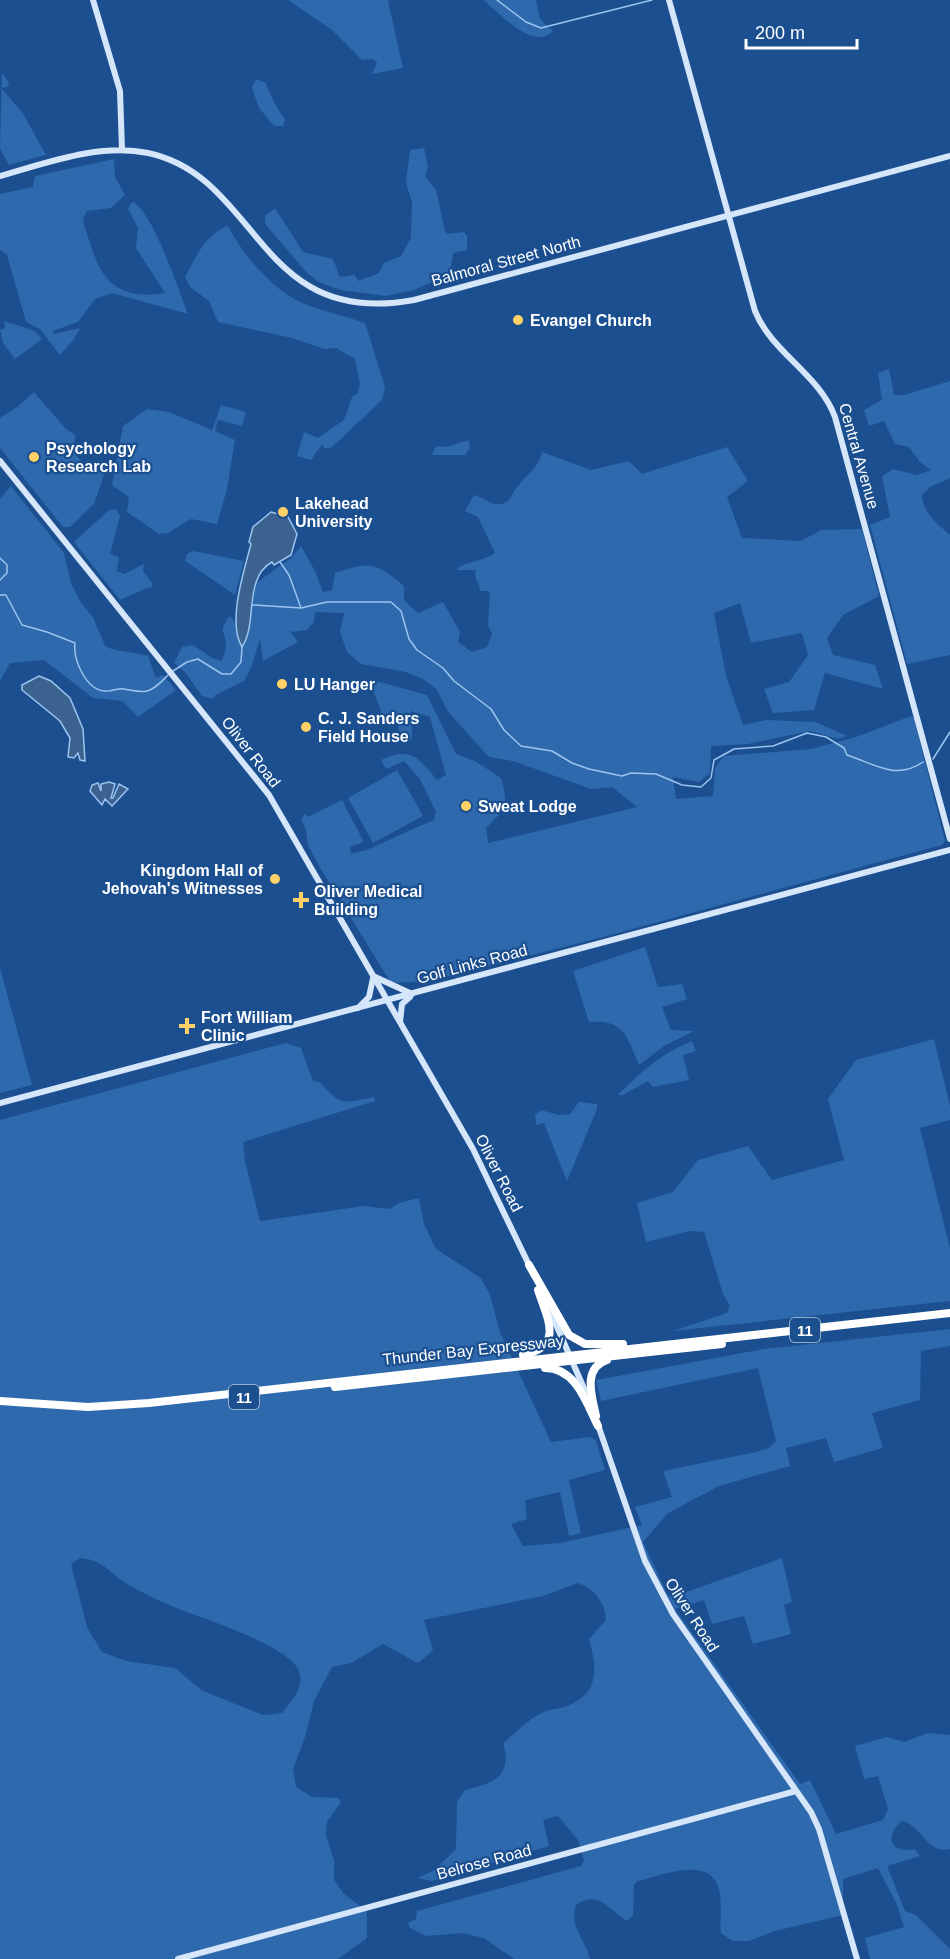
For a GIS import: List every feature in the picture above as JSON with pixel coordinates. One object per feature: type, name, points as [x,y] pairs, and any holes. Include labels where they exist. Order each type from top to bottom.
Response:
[{"type":"highway","points":[[529,1264],[556,1316],[574,1339],[593,1344],[662,1348]]},
{"type":"highway","points":[[486,1367],[532,1353],[547,1344],[549,1327],[529,1264]]},
{"type":"highway","name":"Thunder Bay Expressway","points":[[662,1348],[950,1313]]},
{"type":"highway","name":"Thunder Bay Expressway","points":[[0,1401],[61,1407],[113,1406],[950,1318]]},
{"type":"highway","points":[[598,1426],[591,1380],[596,1365],[662,1348]]},
{"type":"highway","points":[[486,1367],[554,1368],[563,1371],[581,1392],[598,1426]]},
{"type":"highway","name":"Thunder Bay Expressway","points":[[0,1406],[62,1412],[112,1411],[486,1367]]},
{"type":"main road","points":[[93,0],[120,91],[122,150]]},
{"type":"main road","name":"Central Avenue","points":[[669,0],[726,215],[759,320],[770,336],[825,395],[835,417],[948,824],[950,839]]},
{"type":"main road","name":"Balmoral Street North","points":[[0,176],[87,154],[122,150],[149,153],[186,168],[220,195],[269,253],[291,275],[327,295],[369,304],[395,303],[418,298],[950,156]]},
{"type":"main road","name":"Oliver Road","points":[[0,461],[269,795],[473,1149],[529,1264],[570,1358],[598,1426],[653,1580],[673,1614],[796,1791],[819,1829],[857,1959]]},
{"type":"main road","name":"Golf Links Road","points":[[0,1103],[950,850]]},
{"type":"main road","points":[[355,1010],[369,997],[372,976],[388,985],[413,994],[402,1004],[401,1025]]},
{"type":"main road","name":"Belrose Road","points":[[178,1959],[796,1791]]},
{"type":"shaded area","points":[[288,0],[391,0],[388,1],[403,68],[372,74],[377,62],[372,59],[362,60],[331,29]]},
{"type":"shaded area","points":[[483,0],[536,0],[540,19],[553,31],[545,36],[536,37],[526,34]]},
{"type":"shaded area","points":[[2,73],[9,83],[8,87],[2,88]]},
{"type":"shaded area","points":[[256,79],[266,83],[285,119],[283,126],[274,126],[259,108],[252,88]]},
{"type":"shaded area","points":[[2,89],[22,112],[46,155],[9,165],[0,148]]},
{"type":"shaded area","points":[[424,148],[428,167],[425,176],[436,190],[445,231],[447,234],[464,232],[467,236],[467,250],[453,253],[449,280],[386,296],[340,290],[319,282],[307,273],[265,224],[265,216],[275,208],[303,252],[333,259],[340,277],[355,275],[358,281],[379,273],[384,263],[401,256],[411,238],[412,202],[406,183],[410,150]]},
{"type":"shaded area","points":[[114,159],[115,177],[125,195],[111,208],[87,211],[83,218],[96,260],[109,280],[117,287],[137,294],[165,293],[136,248],[138,228],[128,209],[132,202],[140,208],[156,234],[188,314],[112,293],[95,299],[78,322],[53,331],[53,334],[80,328],[60,355],[40,329],[26,322],[7,255],[0,250],[0,194],[33,187],[35,176]]},
{"type":"shaded area","points":[[228,226],[258,268],[288,295],[315,308],[365,323],[385,387],[382,400],[331,448],[324,448],[322,444],[311,460],[297,456],[304,432],[318,438],[344,420],[352,397],[357,394],[360,384],[355,359],[336,348],[324,349],[292,338],[218,322],[209,301],[190,287],[185,277],[207,240]]},
{"type":"shaded area","points":[[4,321],[35,331],[42,339],[15,359],[3,343],[0,330],[5,328]]},
{"type":"shaded area","points":[[889,369],[894,395],[904,395],[950,381],[950,478],[930,487],[922,495],[928,513],[950,535],[950,655],[907,664],[870,525],[890,517],[882,476],[893,469],[917,475],[931,470],[920,462],[909,447],[895,444],[884,421],[869,426],[864,410],[882,400],[878,373]]},
{"type":"shaded area","points":[[34,392],[65,428],[75,435],[74,452],[85,466],[105,472],[94,504],[70,527],[63,527],[0,448],[0,418]]},
{"type":"shaded area","points":[[221,405],[246,412],[242,426],[218,420],[215,431],[235,440],[227,489],[217,524],[191,519],[168,533],[159,534],[127,512],[129,497],[112,485],[123,426],[147,409],[169,412],[212,430]]},
{"type":"shaded area","points":[[469,440],[470,448],[465,455],[432,455],[436,446],[446,447]]},
{"type":"shaded area","points":[[727,447],[748,481],[727,497],[742,538],[801,541],[821,530],[862,529],[879,596],[843,615],[827,638],[833,655],[875,665],[883,689],[825,673],[814,710],[773,713],[764,689],[789,682],[808,655],[802,633],[751,643],[740,603],[714,613],[726,676],[743,725],[766,720],[815,722],[847,736],[838,739],[810,731],[748,744],[711,746],[710,773],[699,782],[673,777],[676,799],[713,796],[715,768],[724,756],[811,749],[856,737],[911,716],[914,718],[945,841],[942,845],[603,937],[429,981],[391,983],[319,866],[308,845],[306,830],[301,819],[305,814],[308,817],[342,800],[364,842],[350,847],[351,854],[367,850],[434,820],[436,812],[420,779],[404,761],[386,769],[381,760],[407,754],[419,760],[437,780],[446,775],[430,717],[411,711],[412,739],[402,740],[397,723],[382,714],[369,679],[427,695],[456,754],[475,761],[501,778],[505,796],[504,806],[486,828],[488,843],[637,807],[612,787],[591,789],[513,761],[489,757],[448,712],[437,690],[423,679],[406,672],[361,664],[347,652],[340,632],[344,613],[315,612],[314,622],[307,630],[292,632],[289,630],[298,642],[263,661],[260,639],[251,668],[244,681],[215,695],[214,699],[202,696],[184,671],[174,663],[182,647],[193,645],[212,658],[222,661],[226,647],[223,629],[226,621],[230,616],[247,635],[256,583],[290,559],[301,546],[315,571],[323,592],[332,590],[335,573],[356,567],[372,566],[387,573],[404,586],[404,600],[418,613],[443,602],[460,632],[458,642],[472,652],[487,647],[492,634],[488,625],[490,594],[488,591],[481,591],[475,576],[476,570],[456,570],[495,553],[478,517],[465,511],[474,495],[494,504],[507,502],[535,467],[542,452],[591,470],[629,461],[642,474]]},
{"type":"shaded area","points":[[11,486],[64,553],[71,583],[81,603],[93,617],[105,646],[148,656],[156,678],[163,675],[176,690],[138,717],[122,701],[93,698],[44,660],[10,663],[0,681],[0,499]]},
{"type":"shaded area","points":[[116,509],[120,516],[110,554],[119,557],[117,571],[124,574],[144,564],[143,571],[153,584],[150,589],[149,587],[120,600],[74,542],[109,510]]},
{"type":"shaded area","points":[[271,512],[288,517],[297,534],[291,555],[274,565],[272,562],[263,569],[257,579],[247,637],[242,647],[238,637],[236,611],[251,544],[249,542],[253,527]]},
{"type":"shaded area","points":[[193,551],[244,561],[235,595],[185,561],[187,554]]},
{"type":"shaded area","points":[[39,676],[51,681],[70,698],[83,729],[85,761],[80,760],[78,753],[74,758],[68,757],[70,738],[60,721],[22,690],[22,685]]},
{"type":"shaded area","points":[[397,770],[423,816],[373,843],[348,798]]},
{"type":"shaded area","points":[[109,782],[115,784],[111,798],[119,784],[128,789],[112,806],[105,799],[102,805],[90,791],[92,785],[98,783],[101,791],[101,784]]},
{"type":"shaded area","points":[[645,947],[658,987],[682,984],[687,999],[662,1007],[671,1030],[694,1031],[664,1046],[639,1065],[623,1032],[610,1023],[589,1022],[573,971]]},
{"type":"shaded area","points":[[0,968],[32,1085],[0,1093]]},
{"type":"shaded area","points":[[934,1039],[950,1106],[950,1120],[920,1128],[950,1248],[950,1301],[673,1331],[727,1313],[730,1306],[723,1294],[704,1232],[690,1231],[646,1242],[637,1203],[673,1192],[698,1160],[748,1146],[772,1180],[844,1160],[828,1099],[856,1060]]},
{"type":"shaded area","points":[[692,1041],[696,1051],[683,1055],[689,1080],[653,1087],[648,1081],[623,1095],[618,1095],[652,1064]]},
{"type":"shaded area","points":[[286,1043],[301,1048],[313,1081],[320,1082],[338,1099],[356,1101],[374,1097],[375,1101],[243,1142],[245,1161],[260,1221],[364,1206],[390,1209],[399,1203],[419,1198],[424,1224],[436,1249],[481,1278],[490,1295],[500,1332],[551,1442],[591,1437],[596,1441],[605,1470],[569,1480],[581,1533],[569,1536],[560,1492],[525,1500],[527,1519],[511,1524],[523,1546],[560,1543],[642,1525],[635,1507],[672,1497],[663,1471],[756,1452],[769,1448],[776,1441],[758,1368],[601,1401],[596,1380],[764,1349],[950,1329],[950,1346],[921,1351],[920,1400],[872,1413],[883,1448],[834,1462],[826,1438],[786,1448],[790,1466],[719,1486],[668,1513],[643,1542],[668,1596],[681,1594],[782,1558],[792,1602],[784,1605],[791,1634],[753,1644],[744,1616],[712,1624],[704,1600],[675,1609],[800,1784],[810,1780],[836,1834],[883,1820],[888,1809],[878,1776],[864,1779],[855,1746],[887,1737],[904,1742],[928,1733],[950,1735],[950,1849],[935,1848],[914,1827],[902,1821],[893,1832],[892,1842],[900,1849],[915,1849],[920,1856],[887,1866],[905,1911],[916,1915],[950,1949],[950,1959],[870,1959],[865,1938],[904,1927],[897,1905],[878,1868],[843,1879],[843,1915],[775,1931],[749,1941],[733,1941],[721,1933],[721,1900],[716,1882],[710,1875],[691,1870],[667,1873],[637,1881],[634,1885],[633,1916],[627,1921],[598,1900],[585,1900],[577,1904],[574,1918],[590,1959],[514,1959],[484,1938],[462,1933],[426,1936],[410,1928],[408,1923],[416,1919],[417,1911],[581,1866],[584,1861],[578,1840],[558,1816],[543,1820],[549,1846],[432,1881],[417,1878],[433,1871],[456,1849],[457,1802],[465,1790],[492,1781],[503,1771],[505,1754],[503,1743],[533,1718],[578,1701],[591,1687],[594,1660],[589,1639],[606,1620],[598,1597],[578,1583],[543,1596],[424,1620],[433,1650],[418,1663],[383,1644],[351,1663],[332,1667],[314,1701],[305,1737],[293,1769],[296,1787],[312,1797],[338,1798],[341,1802],[327,1822],[326,1836],[334,1860],[334,1880],[344,1894],[367,1911],[367,1938],[338,1959],[0,1959],[0,1120]],"holes":[[[80,1558],[100,1564],[127,1584],[151,1597],[242,1633],[278,1651],[298,1669],[300,1681],[294,1698],[282,1713],[263,1715],[201,1690],[175,1668],[126,1661],[102,1652],[87,1627],[71,1564]]]},
{"type":"shaded area","points":[[579,1102],[597,1104],[597,1109],[567,1181],[544,1123],[536,1125],[535,1115],[541,1110],[559,1115],[570,1114]]},
{"type":"waterway","points":[[497,0],[526,22],[541,28],[652,0]]},
{"type":"waterway","points":[[0,558],[7,565],[7,573],[0,580]]},
{"type":"waterway","points":[[280,562],[289,575],[301,608],[327,602],[391,602],[401,611],[409,639],[417,650],[443,668],[454,681],[491,709],[504,730],[521,746],[552,751],[572,763],[589,769],[622,776],[631,773],[656,774],[682,785],[701,787],[711,778],[714,760],[734,749],[773,746],[807,733],[826,737],[844,748],[847,755],[885,769],[904,770],[923,762]]},
{"type":"waterway","points":[[0,595],[6,595],[22,625],[75,643],[76,658],[82,673],[98,689],[147,691],[169,674]]},
{"type":"waterway","points":[[252,605],[301,608]]},
{"type":"waterway","points":[[173,671],[187,662],[198,659],[222,674],[231,674],[241,662],[242,647]]},
{"type":"waterway","points":[[933,759],[950,732]]},
{"type":"place","name":"Evangel Church","points":[[518,320]]},
{"type":"place","name":"Psychology Research Lab","points":[[34,457]]},
{"type":"place","name":"Lakehead University","points":[[283,512]]},
{"type":"place","name":"LU Hanger","points":[[282,684]]},
{"type":"place","name":"C. J. Sanders Field House","points":[[306,727]]},
{"type":"place","name":"Sweat Lodge","points":[[466,806]]},
{"type":"place","name":"Kingdom Hall of Jehovah's Witnesses","points":[[275,879]]},
{"type":"place","name":"Oliver Medical Building","points":[[301,900]]},
{"type":"place","name":"Fort William Clinic","points":[[187,1026]]}]
